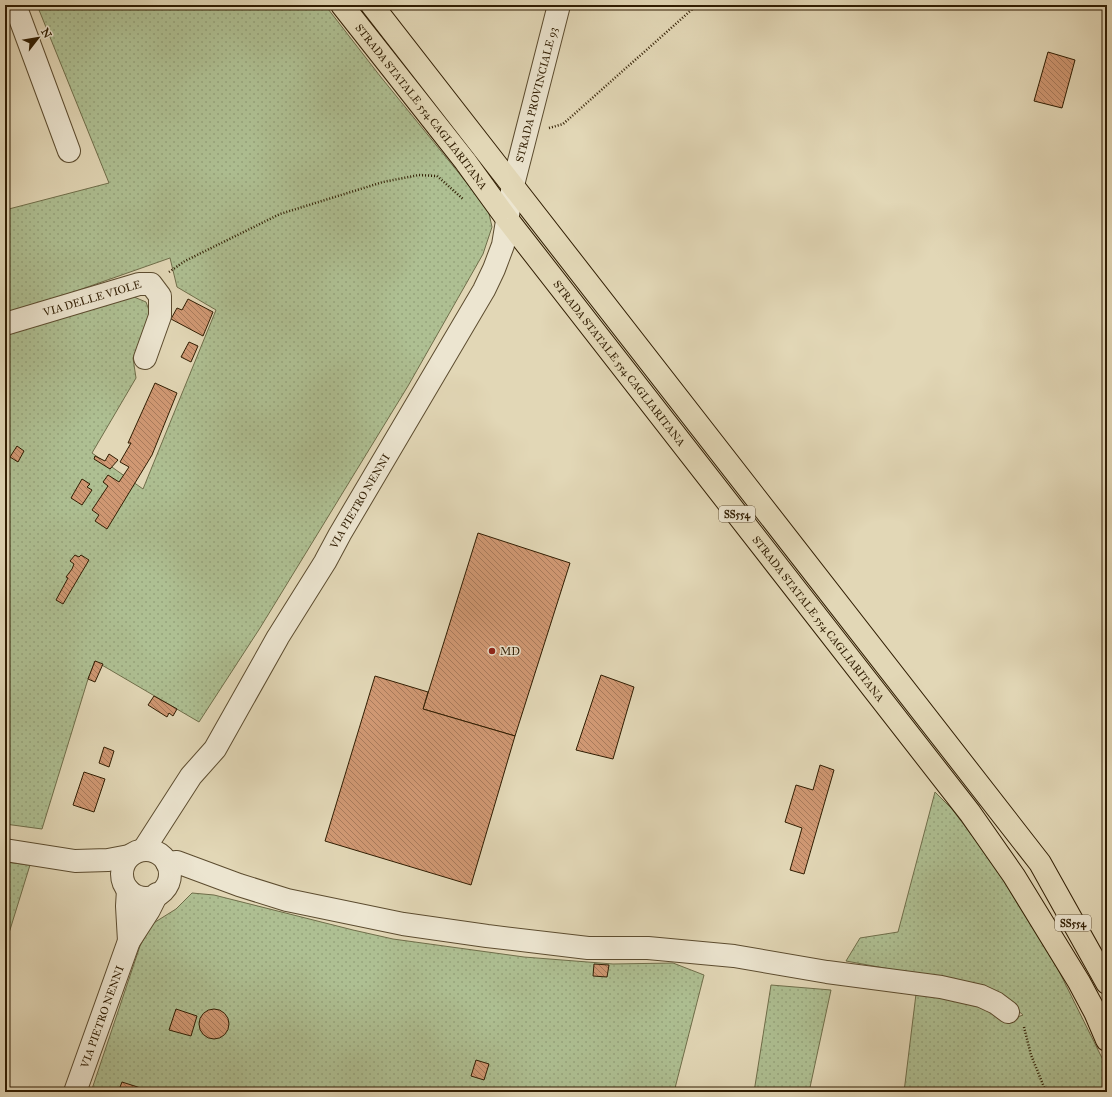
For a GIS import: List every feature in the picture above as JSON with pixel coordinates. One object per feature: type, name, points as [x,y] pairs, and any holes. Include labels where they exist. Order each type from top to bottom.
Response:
[{"type":"main road","name":"STRADA STATALE 554 CAGLIARITANA","points":[[342,5],[465,161],[507,219],[970,813],[1014,876],[1075,975],[1095,1012],[1107,1040]]},
{"type":"main road","name":"SS554","points":[[372,5],[1040,863],[1107,983]]},
{"type":"street","points":[[15,5],[69,151]]},
{"type":"street","name":"STRADA PROVINCIALE 93","points":[[513,185],[559,5]]},
{"type":"street","name":"VIA PIETRO NENNI","points":[[137,853],[191,776],[215,749],[278,637],[325,562],[484,290],[494,269],[503,244],[513,185]]},
{"type":"street","name":"VIA DELLE VIOLE","points":[[5,324],[139,284],[151,284],[160,296],[160,316],[146,358]]},
{"type":"street","name":"VIA PIETRO NENNI","points":[[166,862],[173,802]]},
{"type":"street","points":[[5,850],[75,861],[108,860],[151,850],[158,853],[166,862],[170,872],[169,880],[161,891]]},
{"type":"street","points":[[126,886],[122,870],[124,862],[137,853]]},
{"type":"street","points":[[75,861],[126,886],[137,896],[145,898],[181,884],[208,880],[234,883]]},
{"type":"street","points":[[166,862],[177,862],[234,883],[287,900],[403,924],[588,948],[648,948],[734,956],[827,972],[941,987],[980,996],[996,1003],[1008,1012]]},
{"type":"street","name":"VIA PIETRO NENNI","points":[[126,886],[129,941]]},
{"type":"street","name":"VIA PIETRO NENNI","points":[[75,1092],[129,941],[161,891]]},
{"type":"path","points":[[526,135],[563,124],[697,5]]},
{"type":"path","points":[[151,284],[185,261],[280,214],[383,182],[420,175],[437,176],[463,199]]},
{"type":"path","points":[[1008,1012],[1024,1028],[1032,1055],[1046,1092]]},
{"type":"green space","points":[[37,5],[325,5],[380,76],[488,209],[492,227],[483,254],[408,386],[260,628],[199,722],[95,661],[88,679],[42,829],[5,824],[5,333],[134,297],[146,302],[150,313],[133,358],[136,378],[92,453],[143,489],[216,310],[177,287],[170,258],[5,316],[5,210],[109,183]]},
{"type":"green space","points":[[935,792],[952,809],[1010,886],[1054,961],[1107,1068],[1107,1092],[904,1092],[916,994],[960,1000],[991,1008],[1007,1021],[1023,1015],[1000,995],[939,978],[846,961],[860,938],[898,932]]},
{"type":"green space","points":[[5,862],[30,865],[5,946]]},
{"type":"green space","points":[[192,893],[214,895],[393,939],[524,957],[613,964],[673,963],[704,975],[674,1092],[91,1092],[140,946],[152,924],[176,909]]},
{"type":"green space","points":[[771,985],[831,990],[809,1092],[754,1092]]},
{"type":"building","points":[[1048,52],[1075,60],[1062,108],[1034,101]]},
{"type":"building","points":[[188,299],[213,312],[203,336],[171,319],[177,308],[182,310]]},
{"type":"building","points":[[189,342],[198,346],[191,362],[181,357]]},
{"type":"building","points":[[155,383],[177,393],[152,455],[107,529],[95,521],[99,515],[92,510],[108,486],[103,482],[108,475],[119,482],[129,467],[120,462],[131,443],[128,443]]},
{"type":"building","points":[[17,446],[24,451],[18,462],[10,457]]},
{"type":"building","points":[[109,454],[118,460],[110,469],[94,459],[95,456],[105,461]]},
{"type":"building","points":[[82,479],[90,484],[87,487],[92,490],[82,505],[71,498]]},
{"type":"building","name":"MD","points":[[478,533],[570,563],[515,736],[423,709]]},
{"type":"building","points":[[75,555],[79,557],[81,555],[89,560],[63,604],[56,600],[68,578],[66,577],[72,569],[74,564],[70,561]]},
{"type":"building","points":[[95,661],[103,664],[95,682],[88,679]]},
{"type":"building","points":[[601,675],[634,687],[613,759],[576,750]]},
{"type":"building","points":[[375,676],[428,692],[423,709],[515,736],[471,885],[325,841]]},
{"type":"building","points":[[154,696],[177,709],[173,716],[169,713],[167,717],[148,705]]},
{"type":"building","points":[[104,747],[114,751],[109,767],[99,763]]},
{"type":"building","points":[[820,765],[834,770],[804,874],[790,870],[802,828],[785,822],[796,785],[813,790]]},
{"type":"building","points":[[84,772],[105,779],[94,812],[73,805]]},
{"type":"building","points":[[594,964],[609,965],[607,977],[593,976]]},
{"type":"building","points":[[176,1009],[197,1016],[191,1036],[169,1030]]},
{"type":"building","points":[[214,1009],[220,1010],[228,1018],[228,1030],[220,1038],[214,1039],[208,1038],[200,1030],[199,1024],[200,1018],[208,1010]]},
{"type":"building","points":[[476,1060],[489,1064],[484,1080],[471,1076]]},
{"type":"building","points":[[122,1082],[147,1090],[146,1092],[118,1092]]},
{"type":"place","name":"MD","points":[[492,651]]}]
